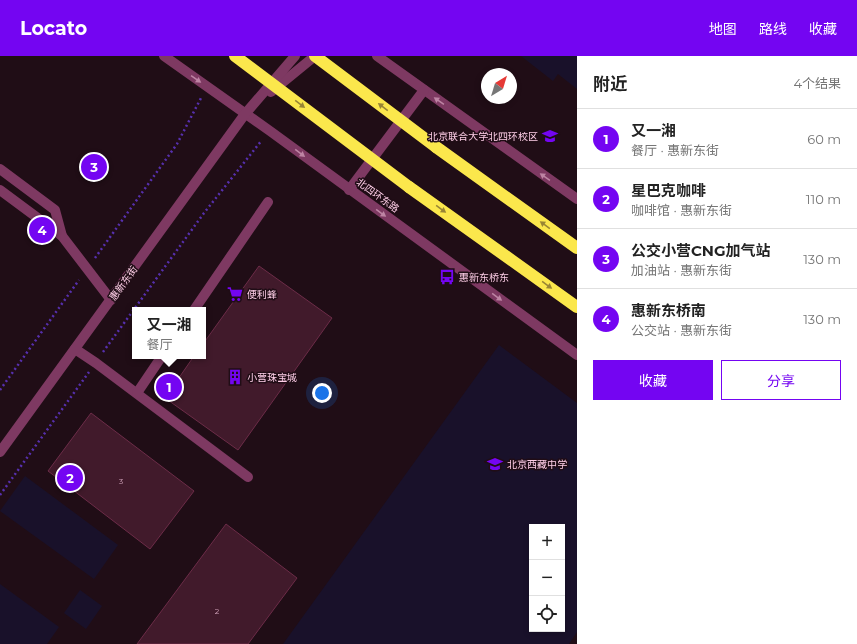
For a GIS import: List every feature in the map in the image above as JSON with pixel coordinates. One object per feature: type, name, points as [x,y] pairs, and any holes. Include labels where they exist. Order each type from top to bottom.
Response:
[{"type":"highway","points":[[235,56],[409,186],[577,307]]},
{"type":"highway","points":[[315,56],[436,147],[577,248]]},
{"type":"street","name":"北四环东路","points":[[164,56],[270,131],[577,355]]},
{"type":"street","points":[[245,114],[295,56]]},
{"type":"street","points":[[245,114],[315,56]]},
{"type":"street","points":[[377,56],[577,199]]},
{"type":"street","points":[[349,190],[424,90]]},
{"type":"street","name":"惠新东街","points":[[0,452],[245,114]]},
{"type":"street","points":[[0,169],[55,210],[62,236]]},
{"type":"street","points":[[0,190],[62,236],[110,300]]},
{"type":"street","points":[[196,307],[268,202]]},
{"type":"street","points":[[75,349],[96,363],[248,477]]},
{"type":"street","points":[[136,393],[160,359]]},
{"type":"path","points":[[0,390],[70,295],[177,144],[207,87]]},
{"type":"path","points":[[136,307],[204,213],[270,131]]},
{"type":"path","points":[[0,495],[132,313]]},
{"type":"shaded area","points":[[521,56],[577,56],[577,89],[558,74],[553,81]]},
{"type":"shaded area","name":"北京西藏中学","points":[[499,345],[577,403],[577,632],[569,644],[283,644]]},
{"type":"shaded area","points":[[25,476],[118,545],[94,579],[0,511]]},
{"type":"shaded area","points":[[0,584],[59,627],[47,644],[0,644]]},
{"type":"shaded area","points":[[80,590],[102,606],[86,629],[64,613]]},
{"type":"building","name":"小营珠宝城","points":[[259,266],[332,318],[238,450],[165,398],[192,359],[206,359],[206,340]]},
{"type":"building","points":[[91,413],[194,491],[150,549],[48,471]]},
{"type":"building","points":[[226,524],[297,578],[248,644],[137,644]]},
{"type":"place","name":"北京联合大学北四环校区","points":[[550,136]]},
{"type":"place","name":"公交小营CNG加气站","points":[[94,167]]},
{"type":"place","name":"惠新东桥南","points":[[42,230]]},
{"type":"place","name":"惠新东桥东","points":[[447,277]]},
{"type":"place","name":"便利蜂","points":[[235,294]]},
{"type":"place","name":"小营珠宝城","points":[[235,377]]},
{"type":"place","name":"又一湘","points":[[169,387]]},
{"type":"place","name":"北京西藏中学","points":[[495,464]]},
{"type":"place","name":"星巴克咖啡","points":[[70,478]]}]
